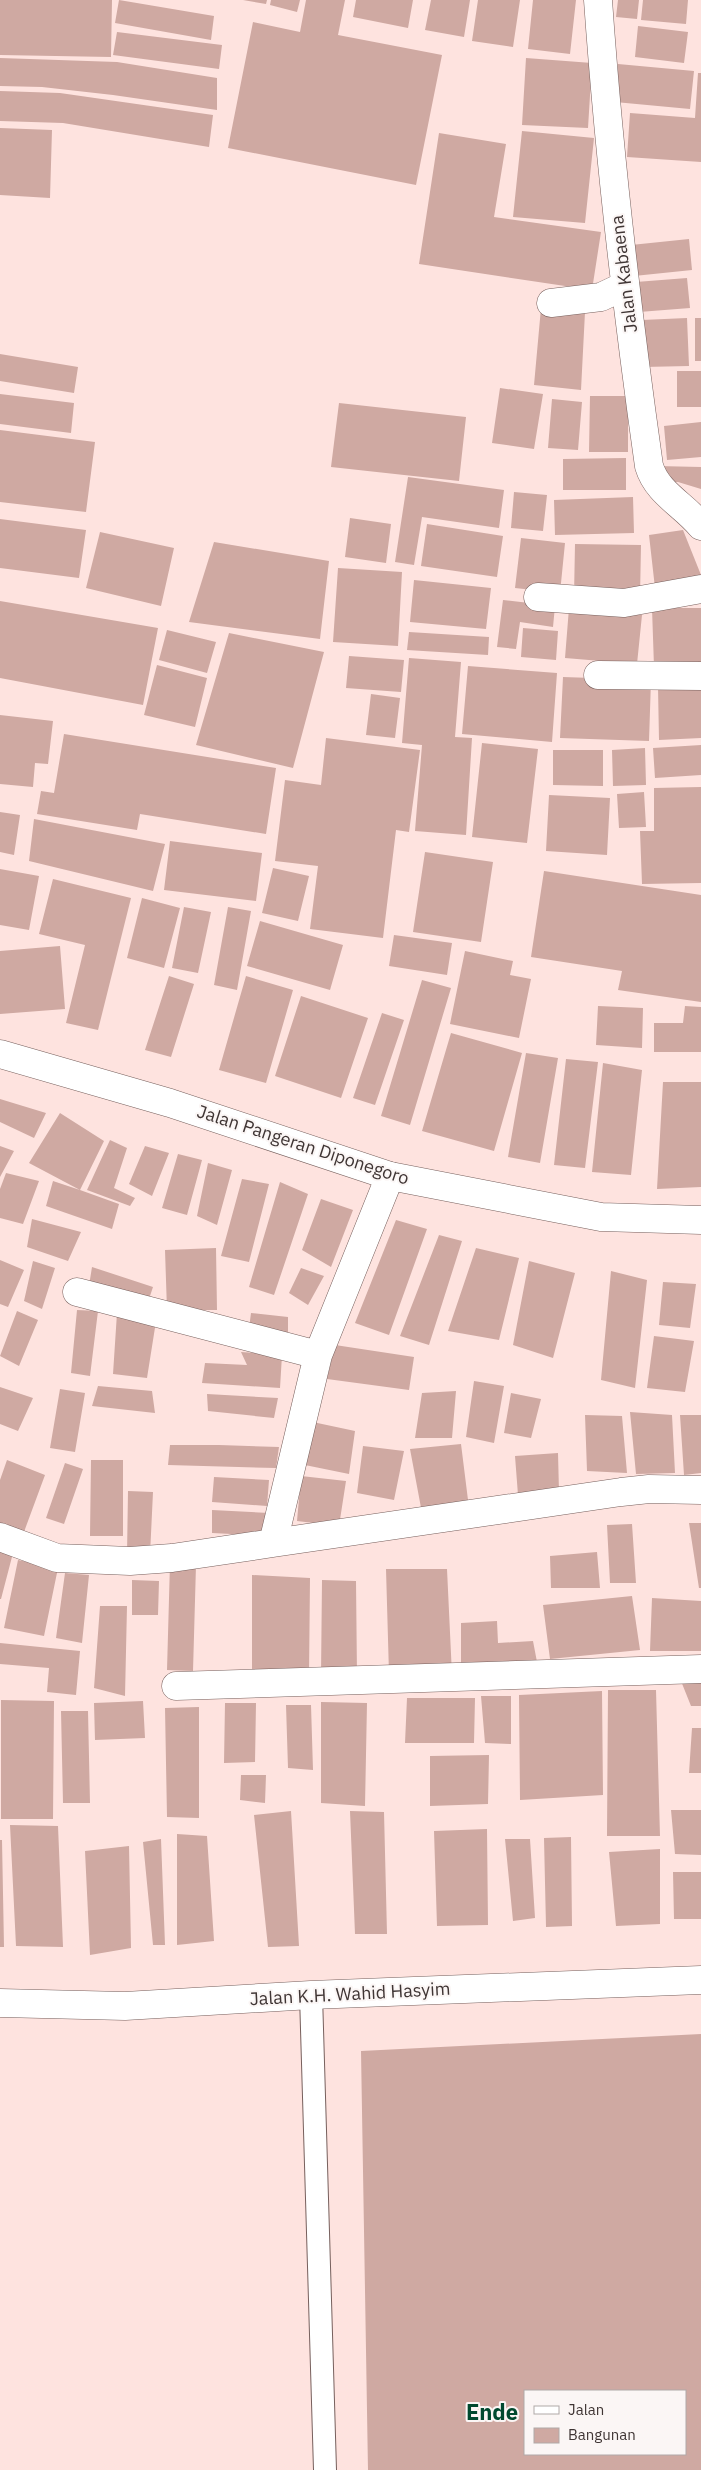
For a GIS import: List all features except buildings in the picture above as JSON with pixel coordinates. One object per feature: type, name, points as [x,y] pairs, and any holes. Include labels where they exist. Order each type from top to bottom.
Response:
[{"type":"street","name":"Jalan Kabaena","points":[[598,0],[605,100],[624,286],[648,466],[658,486],[697,517]]},
{"type":"street","points":[[551,303],[601,297],[624,286]]},
{"type":"street","points":[[538,597],[624,603],[701,589]]},
{"type":"street","points":[[598,675],[701,676]]},
{"type":"street","name":"Jalan Pangeran Diponegoro","points":[[0,1054],[170,1103],[390,1176],[601,1217],[701,1220]]},
{"type":"street","points":[[273,1543],[318,1355],[390,1176]]},
{"type":"street","points":[[77,1292],[318,1355]]},
{"type":"street","points":[[0,1537],[57,1558],[130,1561],[172,1558],[621,1492],[648,1489],[701,1490]]},
{"type":"street","points":[[176,1686],[701,1669]]},
{"type":"street","name":"Jalan K.H. Wahid Hasyim","points":[[0,2003],[125,2006],[311,1995],[701,1980]]},
{"type":"lane","points":[[311,1995],[325,2470]]},
{"type":"district","name":"Ende","points":[[492,2412]]}]
